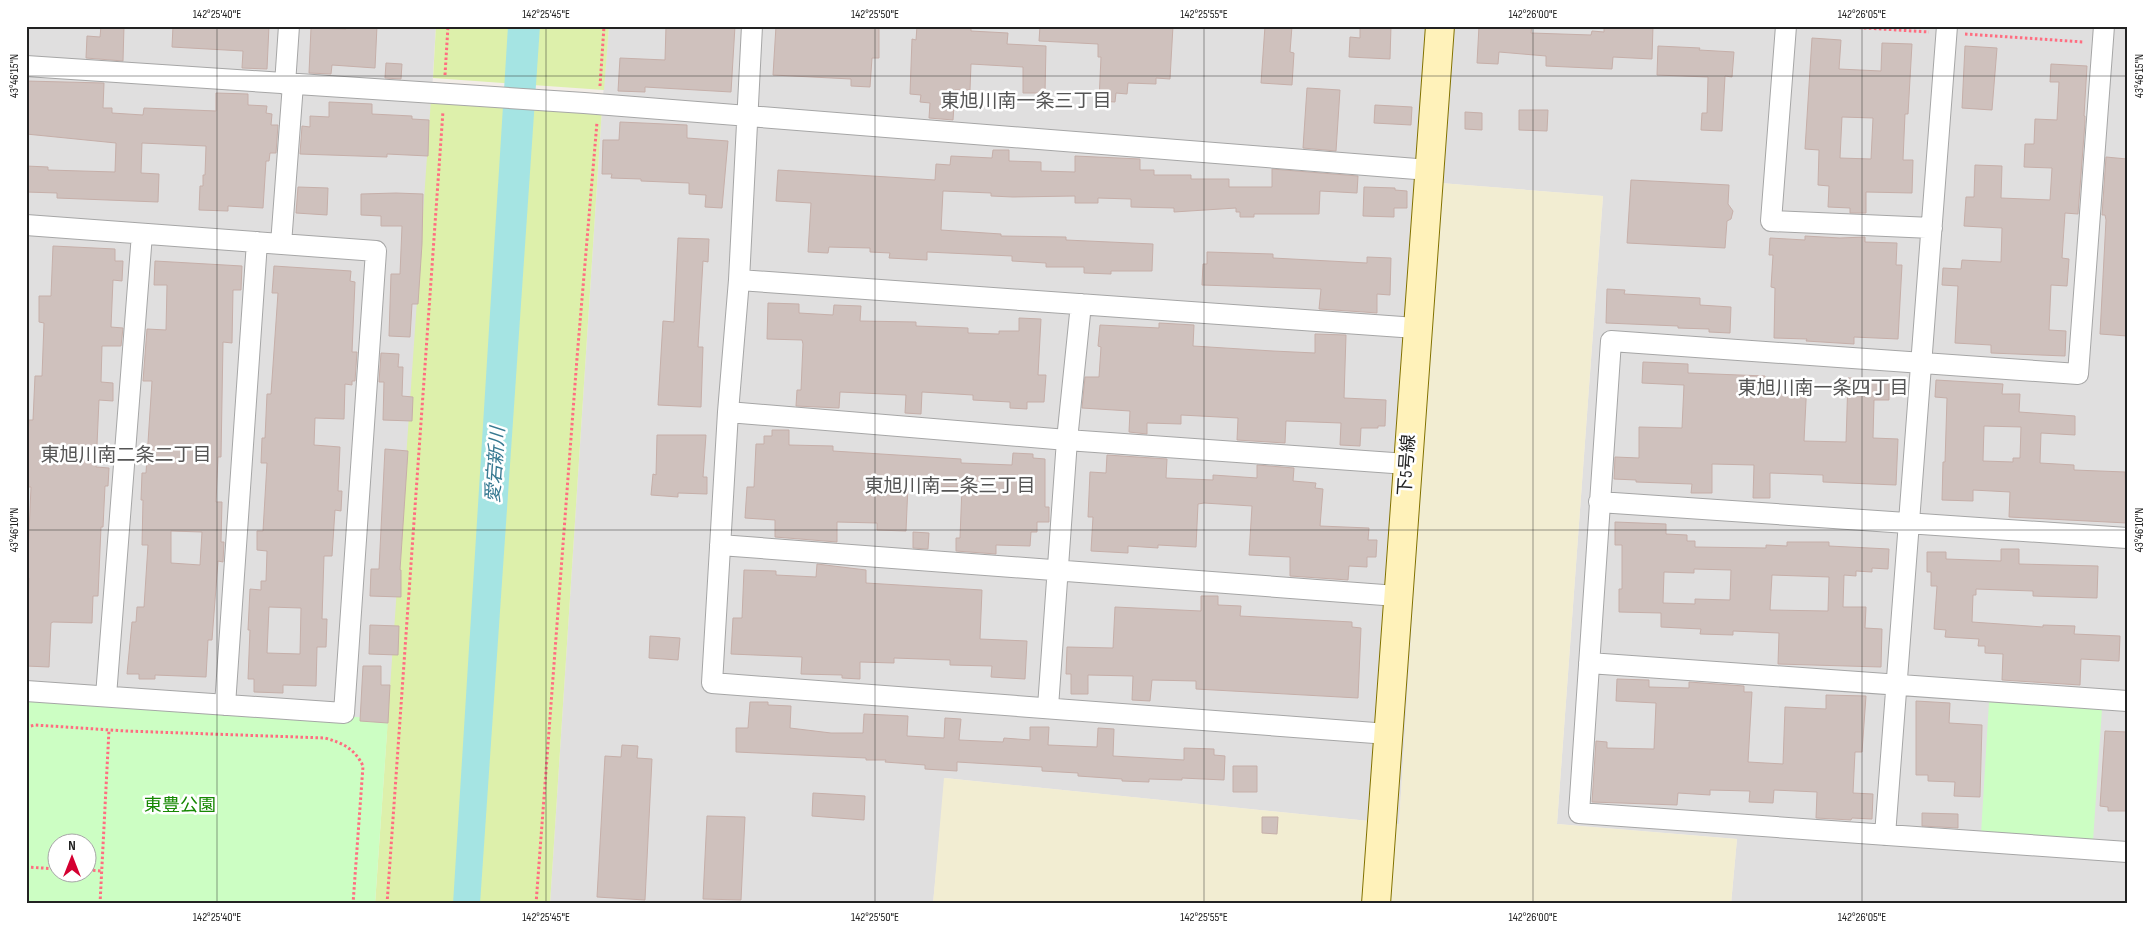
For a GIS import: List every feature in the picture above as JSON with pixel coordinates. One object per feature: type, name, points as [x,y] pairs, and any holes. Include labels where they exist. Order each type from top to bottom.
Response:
[{"type":"street","points":[[281,244],[289,84],[289,26]]},
{"type":"street","points":[[752,26],[739,280],[728,412],[712,683],[1388,734]]},
{"type":"street","name":"下5号線","points":[[1376,904],[1416,328],[1440,26]]},
{"type":"street","points":[[1786,26],[1771,221],[1932,228]]},
{"type":"street","points":[[1885,835],[1947,30]]},
{"type":"street","points":[[2103,35],[2078,374],[1611,341],[1579,813],[2127,852]]},
{"type":"street","points":[[26,66],[591,104],[747,118],[1429,170]]},
{"type":"street","points":[[26,225],[376,250],[344,713],[26,691]]},
{"type":"street","points":[[106,696],[142,234]]},
{"type":"street","points":[[225,705],[257,242]]},
{"type":"street","points":[[739,280],[1416,328]]},
{"type":"street","points":[[1048,707],[1067,440],[1081,304]]},
{"type":"street","points":[[728,412],[1067,440],[1408,464]]},
{"type":"street","points":[[1599,502],[2127,538]]},
{"type":"street","points":[[720,545],[1397,596]]},
{"type":"street","points":[[1589,663],[2127,701]]},
{"type":"path","points":[[387,904],[449,94],[448,26]]},
{"type":"path","points":[[536,904],[577,358],[591,104],[604,26]]},
{"type":"path","points":[[1834,26],[2103,35]]},
{"type":"path","points":[[26,727],[35,725],[109,730],[325,738],[340,743],[351,749],[358,756],[363,766],[353,904]]},
{"type":"path","points":[[100,904],[109,730]]},
{"type":"path","points":[[26,867],[48,868]]},
{"type":"path","points":[[98,871],[102,871]]},
{"type":"shaded area","points":[[26,26],[436,26],[393,731],[98,870],[98,832],[48,832],[48,882],[73,882],[26,904]]},
{"type":"shaded area","points":[[609,26],[2127,26],[2127,904],[1731,904],[1737,839],[1557,824],[1603,196],[1440,183],[1399,824],[945,778],[933,904],[550,904]]},
{"type":"shaded area","points":[[1440,183],[1603,196],[1557,824],[1737,839],[1731,904],[933,904],[944,778],[1399,824]]},
{"type":"green space","points":[[436,26],[609,26],[604,90],[433,78]]},
{"type":"green space","points":[[431,99],[602,108],[550,904],[375,904]]},
{"type":"green space","name":"東豊公園","points":[[26,697],[388,719],[375,904],[26,904]]},
{"type":"green space","points":[[1989,702],[2102,709],[2093,841],[1981,834]]},
{"type":"water","name":"愛宕新川","points":[[508,26],[540,26],[480,904],[453,904]]},
{"type":"building","points":[[101,26],[124,26],[123,61],[86,58],[87,36],[100,37]]},
{"type":"building","points":[[173,26],[269,26],[267,69],[242,68],[243,51],[172,47]]},
{"type":"building","points":[[346,26],[377,26],[375,68],[332,65],[331,74],[309,73],[311,28],[346,29]]},
{"type":"building","points":[[666,26],[735,26],[731,92],[645,87],[645,92],[618,91],[620,58],[665,60]]},
{"type":"building","points":[[776,26],[879,26],[879,58],[872,58],[870,87],[851,86],[851,79],[773,75]]},
{"type":"building","points":[[917,26],[971,26],[971,31],[1008,33],[1007,44],[1046,46],[1045,93],[1023,93],[1023,67],[971,64],[970,90],[955,90],[953,120],[929,118],[930,103],[920,102],[921,95],[910,94],[912,39],[916,40]]},
{"type":"building","points":[[1040,26],[1173,26],[1170,79],[1156,78],[1156,84],[1128,83],[1127,94],[1116,93],[1115,102],[1099,101],[1101,57],[1098,57],[1098,44],[1039,41]]},
{"type":"building","points":[[1265,26],[1292,26],[1290,52],[1294,53],[1292,85],[1261,83]]},
{"type":"building","points":[[1360,26],[1391,26],[1390,59],[1349,57],[1350,37],[1360,38]]},
{"type":"building","points":[[1479,26],[1532,26],[1531,33],[1591,35],[1592,31],[1604,32],[1604,28],[1653,26],[1652,59],[1613,57],[1612,69],[1546,66],[1546,56],[1499,52],[1498,64],[1477,63]]},
{"type":"building","points":[[1812,38],[1841,40],[1839,69],[1881,71],[1882,43],[1912,44],[1908,114],[1905,114],[1903,160],[1913,160],[1912,193],[1866,192],[1866,213],[1850,213],[1850,208],[1828,207],[1829,186],[1818,185],[1819,150],[1805,149]],"holes":[[[1842,117],[1873,118],[1871,159],[1840,158]]]},
{"type":"building","points":[[1658,46],[1734,52],[1732,77],[1725,76],[1722,131],[1701,130],[1702,113],[1707,113],[1708,77],[1657,75]]},
{"type":"building","points":[[1965,46],[1997,48],[1992,110],[1962,108]]},
{"type":"building","points":[[386,63],[402,64],[401,79],[385,78]]},
{"type":"building","points":[[2051,64],[2087,66],[2078,214],[2065,213],[2062,258],[2069,259],[2067,286],[2051,285],[2049,330],[2066,331],[2065,356],[1991,353],[1991,345],[1955,343],[1958,286],[1942,285],[1943,268],[1961,269],[1962,260],[2001,262],[2002,228],[1964,226],[1966,197],[1974,197],[1975,165],[2002,166],[2001,198],[2050,200],[2052,168],[2024,167],[2025,144],[2034,144],[2035,119],[2057,120],[2059,82],[2050,82]]},
{"type":"building","points":[[26,81],[104,83],[103,108],[112,108],[112,113],[143,115],[144,108],[216,111],[216,93],[248,94],[248,105],[267,106],[266,113],[272,114],[271,125],[278,125],[276,153],[270,153],[269,161],[266,161],[263,208],[228,206],[228,211],[199,210],[200,186],[203,186],[203,175],[205,175],[206,146],[142,143],[141,173],[159,174],[158,202],[57,198],[57,193],[26,192],[26,166],[48,167],[48,170],[115,172],[116,143],[26,134]]},
{"type":"building","points":[[1307,88],[1340,90],[1336,151],[1303,148]]},
{"type":"building","points":[[329,102],[372,104],[372,114],[412,116],[412,119],[429,120],[428,156],[387,154],[387,157],[300,154],[302,126],[310,127],[310,116],[329,117]]},
{"type":"building","points":[[1375,105],[1412,107],[1411,125],[1374,123]]},
{"type":"building","points":[[1519,110],[1548,110],[1547,131],[1519,130]]},
{"type":"building","points":[[1465,112],[1482,113],[1482,130],[1465,129]]},
{"type":"building","points":[[620,122],[687,125],[687,138],[728,141],[722,208],[705,207],[706,195],[689,194],[689,183],[611,178],[612,174],[602,174],[603,140],[619,140]]},
{"type":"building","points":[[993,150],[1009,150],[1009,161],[1041,162],[1041,171],[1075,172],[1075,156],[1140,159],[1140,170],[1154,170],[1154,175],[1191,175],[1191,179],[1229,179],[1229,187],[1272,187],[1272,169],[1358,176],[1357,193],[1320,191],[1319,214],[1254,214],[1254,217],[1240,217],[1240,212],[1236,212],[1236,208],[1174,212],[1174,208],[1131,207],[1131,199],[1098,198],[1098,203],[1075,203],[1075,196],[1013,197],[991,196],[991,193],[943,191],[941,230],[1001,234],[1001,236],[1066,237],[1066,240],[1153,244],[1152,271],[1111,271],[1111,274],[1084,273],[1084,267],[1046,267],[1046,263],[1012,261],[1012,256],[927,252],[927,260],[889,258],[890,253],[870,252],[870,248],[829,247],[828,253],[808,252],[811,203],[776,201],[778,170],[935,180],[936,164],[950,165],[951,156],[992,158]]},
{"type":"building","points":[[2106,157],[2127,159],[2127,336],[2100,334],[2106,220],[2105,215],[2102,215]]},
{"type":"building","points":[[1631,180],[1729,185],[1728,204],[1733,211],[1731,219],[1727,221],[1725,248],[1627,243]]},
{"type":"building","points":[[298,187],[328,188],[327,215],[296,213]]},
{"type":"building","points":[[1364,187],[1395,188],[1395,190],[1407,191],[1407,208],[1394,208],[1394,217],[1363,216]]},
{"type":"building","points":[[361,194],[423,194],[418,304],[412,304],[410,337],[389,336],[391,274],[400,274],[402,226],[381,226],[381,216],[361,215]]},
{"type":"building","points":[[1805,236],[1865,237],[1865,242],[1897,243],[1896,265],[1902,265],[1898,339],[1854,337],[1854,344],[1774,338],[1775,288],[1771,287],[1773,255],[1769,255],[1770,238],[1805,240]]},
{"type":"building","points":[[678,238],[709,239],[708,262],[703,261],[698,347],[703,347],[701,407],[658,405],[663,321],[674,322]]},
{"type":"building","points":[[53,246],[115,249],[115,261],[123,261],[122,281],[113,280],[111,327],[123,328],[121,346],[102,346],[101,382],[113,383],[113,401],[99,400],[96,467],[109,468],[108,486],[105,486],[103,527],[101,527],[98,596],[93,596],[92,623],[51,623],[49,667],[26,666],[29,578],[26,578],[26,555],[28,555],[31,487],[26,487],[26,468],[29,420],[33,420],[35,376],[42,376],[44,323],[39,322],[39,296],[51,296]]},
{"type":"building","points":[[1207,252],[1273,254],[1273,258],[1367,263],[1367,257],[1391,258],[1390,295],[1377,294],[1377,313],[1319,309],[1321,289],[1202,285],[1203,264],[1207,264]]},
{"type":"building","points":[[155,261],[242,266],[241,290],[233,290],[232,343],[223,342],[221,457],[218,457],[216,502],[222,502],[221,542],[224,542],[223,562],[218,561],[212,640],[208,640],[206,677],[155,675],[155,679],[139,679],[139,674],[127,674],[132,622],[136,622],[137,607],[144,607],[148,545],[142,545],[143,500],[141,500],[142,473],[146,473],[152,381],[143,381],[147,329],[166,330],[167,285],[154,285]],"holes":[[[171,531],[202,532],[200,565],[171,563]]]},
{"type":"building","points":[[274,266],[351,271],[350,281],[355,282],[352,352],[357,352],[355,381],[352,381],[352,385],[345,384],[344,419],[315,418],[314,445],[340,447],[338,491],[342,491],[341,511],[335,510],[332,556],[324,556],[322,619],[327,619],[326,647],[317,647],[316,686],[283,685],[283,693],[254,692],[254,679],[248,679],[250,589],[261,590],[261,581],[266,581],[267,551],[257,550],[257,531],[263,531],[267,463],[261,463],[262,438],[265,438],[267,394],[271,394],[278,293],[272,293]],"holes":[[[269,607],[301,608],[300,654],[267,653]]]},
{"type":"building","points":[[1607,289],[1625,290],[1624,294],[1700,298],[1700,305],[1731,307],[1730,333],[1709,332],[1709,329],[1678,328],[1678,326],[1606,323]]},
{"type":"building","points":[[768,303],[799,304],[799,313],[833,315],[834,305],[861,306],[860,321],[916,322],[916,326],[968,328],[968,333],[999,334],[999,331],[1019,331],[1019,318],[1041,319],[1038,375],[1046,375],[1044,402],[1027,402],[1027,409],[1010,408],[1010,402],[973,400],[973,395],[922,392],[921,414],[905,413],[906,395],[840,392],[839,408],[796,406],[797,390],[801,390],[802,340],[767,339]]},
{"type":"building","points":[[1159,323],[1194,325],[1193,346],[1315,353],[1315,334],[1346,335],[1344,398],[1386,400],[1385,426],[1361,428],[1360,446],[1340,445],[1341,423],[1286,421],[1285,443],[1237,440],[1238,418],[1181,415],[1181,424],[1147,423],[1147,434],[1129,432],[1130,411],[1082,408],[1085,377],[1099,377],[1101,347],[1098,346],[1100,325],[1159,328]]},
{"type":"building","points":[[381,353],[399,354],[398,367],[403,367],[402,396],[413,397],[412,421],[383,420],[384,382],[379,382]]},
{"type":"building","points":[[1643,362],[1688,364],[1688,373],[1765,376],[1765,380],[1807,381],[1804,441],[1846,442],[1848,378],[1889,379],[1889,400],[1874,400],[1873,438],[1898,439],[1896,485],[1823,482],[1823,475],[1770,473],[1770,498],[1753,498],[1754,465],[1712,464],[1712,493],[1691,493],[1692,484],[1636,482],[1636,480],[1614,479],[1615,457],[1639,458],[1639,427],[1682,428],[1684,385],[1642,383]]},
{"type":"building","points":[[1936,380],[2003,384],[2002,394],[2020,394],[2019,412],[2075,416],[2075,435],[2041,433],[2040,463],[2074,465],[2074,470],[2125,472],[2127,523],[2009,517],[2010,492],[1973,490],[1973,501],[1942,500],[1947,398],[1935,397]],"holes":[[[1984,426],[2021,427],[2020,458],[2013,458],[2013,462],[1983,461]]]},
{"type":"building","points":[[772,430],[789,430],[789,445],[833,446],[833,451],[961,459],[961,463],[1012,465],[1013,453],[1033,454],[1033,458],[1045,459],[1045,507],[1049,507],[1049,522],[1037,522],[1037,532],[1031,532],[1030,546],[996,545],[996,554],[956,551],[956,538],[960,538],[962,487],[908,485],[906,531],[877,530],[877,523],[837,522],[837,542],[775,537],[775,520],[745,518],[747,487],[754,487],[756,444],[764,444],[764,436],[772,436]]},
{"type":"building","points":[[657,435],[706,435],[703,477],[707,477],[707,494],[678,493],[678,497],[651,495],[653,474],[656,475]]},
{"type":"building","points":[[385,449],[408,451],[400,570],[401,597],[370,596],[371,569],[379,569]]},
{"type":"building","points":[[1107,455],[1167,459],[1166,478],[1213,480],[1213,475],[1257,478],[1257,465],[1294,468],[1293,481],[1316,483],[1315,488],[1323,489],[1320,526],[1369,528],[1368,540],[1377,540],[1376,557],[1367,557],[1367,567],[1349,566],[1348,580],[1290,576],[1290,557],[1249,555],[1252,506],[1204,503],[1198,504],[1196,547],[1158,545],[1158,548],[1128,546],[1128,553],[1091,551],[1093,517],[1088,517],[1090,472],[1106,473]]},
{"type":"building","points":[[1615,522],[1666,524],[1666,534],[1687,535],[1687,541],[1695,541],[1695,547],[1766,548],[1766,545],[1787,546],[1787,542],[1829,542],[1829,546],[1889,549],[1888,569],[1872,568],[1872,572],[1856,571],[1856,576],[1844,575],[1843,607],[1866,607],[1865,628],[1882,629],[1881,667],[1778,664],[1779,633],[1733,631],[1733,635],[1700,634],[1701,629],[1661,627],[1661,613],[1619,612],[1619,589],[1622,589],[1622,545],[1615,545]],"holes":[[[1694,569],[1731,570],[1730,600],[1695,599],[1695,604],[1663,603],[1664,572],[1694,573]],[[1772,575],[1829,577],[1828,611],[1770,610]]]},
{"type":"building","points":[[913,532],[929,533],[928,549],[913,548]]},
{"type":"building","points":[[2001,549],[2019,549],[2019,564],[2098,566],[2097,598],[2033,596],[2033,591],[1976,589],[1976,595],[1973,595],[1972,622],[2043,627],[2043,625],[2075,626],[2074,634],[2120,636],[2119,661],[2081,659],[2080,685],[2002,680],[2003,654],[1985,653],[1985,646],[1978,646],[1979,639],[1945,637],[1946,630],[1934,629],[1937,586],[1931,586],[1931,572],[1927,572],[1927,552],[1946,552],[1946,559],[2001,561]]},
{"type":"building","points":[[817,564],[866,570],[866,583],[982,590],[980,639],[1027,641],[1025,679],[991,677],[992,666],[950,665],[950,660],[894,658],[894,663],[860,662],[860,679],[842,678],[842,675],[801,674],[802,657],[731,654],[733,618],[742,618],[744,570],[776,571],[776,575],[816,577]]},
{"type":"building","points":[[1201,596],[1218,596],[1218,605],[1241,606],[1240,616],[1352,622],[1352,627],[1361,628],[1358,698],[1196,689],[1196,681],[1152,680],[1150,701],[1132,700],[1133,676],[1088,675],[1088,694],[1071,694],[1071,674],[1066,674],[1067,647],[1113,648],[1115,607],[1201,611]]},
{"type":"building","points":[[370,625],[399,626],[398,655],[369,654]]},
{"type":"building","points":[[650,636],[680,638],[678,660],[649,658]]},
{"type":"building","points":[[363,666],[381,666],[381,685],[390,685],[388,723],[360,721]]},
{"type":"building","points":[[1617,679],[1649,680],[1649,687],[1689,688],[1689,682],[1744,686],[1744,692],[1752,692],[1748,762],[1783,764],[1785,707],[1826,709],[1826,695],[1866,696],[1862,752],[1855,752],[1853,793],[1873,794],[1872,819],[1816,818],[1817,792],[1774,790],[1773,803],[1749,802],[1750,791],[1710,790],[1710,795],[1678,793],[1677,805],[1592,802],[1596,741],[1607,742],[1607,748],[1654,749],[1656,703],[1616,701]]},
{"type":"building","points":[[1916,701],[1950,703],[1949,723],[1982,725],[1980,797],[1954,796],[1955,782],[1928,781],[1928,775],[1916,775]]},
{"type":"building","points":[[750,702],[768,702],[768,705],[791,706],[790,728],[831,733],[863,733],[864,714],[908,716],[907,736],[944,738],[945,718],[961,719],[959,740],[1003,742],[1004,738],[1030,740],[1030,727],[1049,727],[1048,745],[1097,747],[1098,728],[1114,729],[1113,756],[1184,760],[1184,748],[1214,749],[1214,755],[1225,756],[1224,780],[1182,778],[1182,780],[1149,779],[1149,782],[1122,781],[1122,779],[1078,776],[1078,773],[1042,771],[1042,767],[957,762],[957,771],[925,769],[925,765],[885,762],[886,760],[866,760],[866,758],[736,752],[736,728],[748,728]]},
{"type":"building","points":[[2105,731],[2127,732],[2127,811],[2108,811],[2108,807],[2100,806]]},
{"type":"building","points":[[622,745],[638,746],[637,758],[652,759],[645,900],[597,897],[605,756],[621,757]]},
{"type":"building","points":[[1233,766],[1257,766],[1257,792],[1233,792]]},
{"type":"building","points":[[813,793],[865,796],[864,820],[812,816]]},
{"type":"building","points":[[1922,813],[1958,814],[1958,828],[1922,826]]},
{"type":"building","points":[[707,816],[745,817],[741,900],[703,899]]},
{"type":"building","points":[[1262,817],[1278,817],[1277,834],[1262,833]]},
{"type":"district","name":"東旭川南一条三丁目","points":[[1026,101]]},
{"type":"district","name":"東旭川南一条四丁目","points":[[1823,388]]},
{"type":"district","name":"東旭川南二条二丁目","points":[[126,455]]},
{"type":"district","name":"東旭川南二条三丁目","points":[[950,486]]}]
